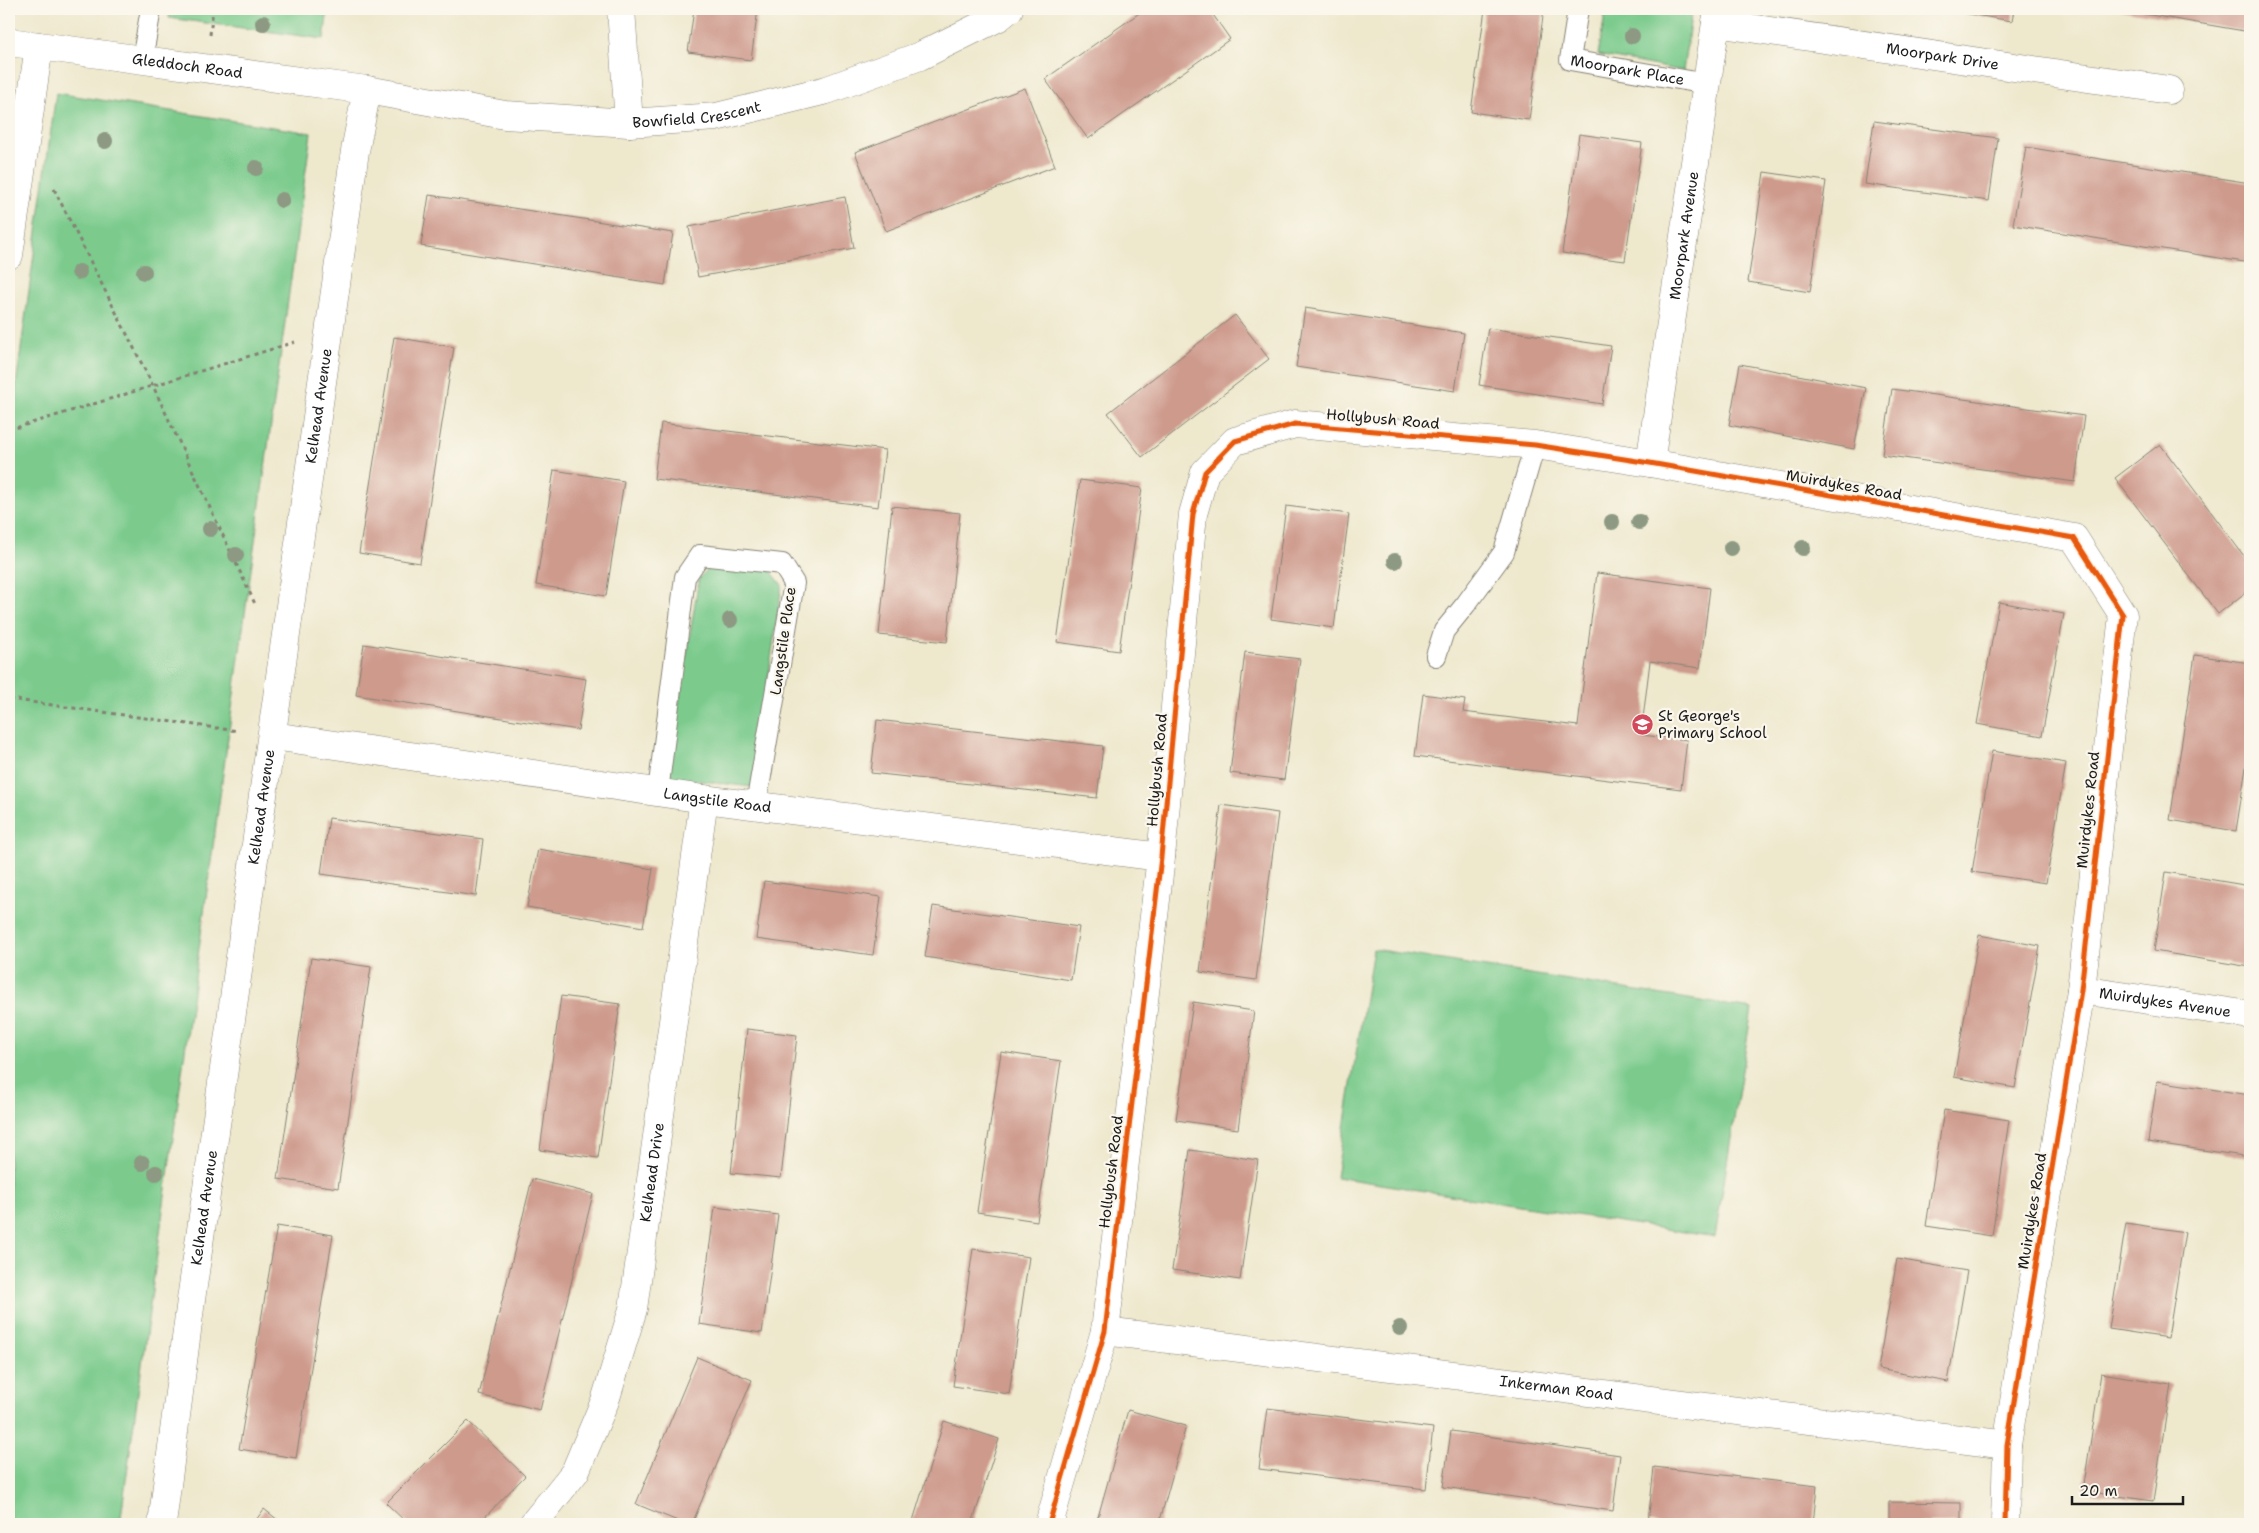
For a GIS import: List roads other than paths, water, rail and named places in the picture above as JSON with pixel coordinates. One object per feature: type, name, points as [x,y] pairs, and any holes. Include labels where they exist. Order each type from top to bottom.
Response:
[{"type":"street","points":[[621,9],[629,123]]},
{"type":"street","name":"Bowfield Crescent","points":[[367,90],[505,115],[629,123],[716,117],[827,90],[920,56],[999,17],[1009,9]]},
{"type":"street","name":"Moorpark Avenue","points":[[1650,464],[1717,16]]},
{"type":"street","name":"Moorpark Drive","points":[[1717,16],[2169,90]]},
{"type":"street","name":"Gleddoch Road","points":[[9,42],[367,90]]},
{"type":"street","points":[[9,255],[39,46]]},
{"type":"street","name":"Kelhead Avenue","points":[[162,1524],[193,1290],[355,152],[367,90]]},
{"type":"street","name":"Hollybush Road","points":[[1049,1524],[1105,1331],[1162,857],[1193,514],[1206,472],[1235,441],[1295,424],[1535,446],[1650,464]]},
{"type":"street","name":"Muirdykes Road","points":[[1650,464],[2074,538],[2123,615],[2081,990],[2007,1446],[2005,1524]]},
{"type":"street","name":"Langstile Road","points":[[273,736],[704,799],[1162,857]]},
{"type":"street","name":"Kelhead Drive","points":[[533,1524],[574,1472],[604,1401],[633,1309],[704,799]]},
{"type":"street","name":"Muirdykes Avenue","points":[[2081,990],[2250,1015]]},
{"type":"street","name":"Inkerman Road","points":[[1105,1331],[2007,1446]]},
{"type":"lane","points":[[142,60],[150,9]]},
{"type":"lane","name":"Moorpark Place","points":[[1578,9],[1570,60],[1706,84]]},
{"type":"lane","points":[[1436,656],[1444,631],[1504,552],[1535,446]]},
{"type":"lane","name":"Langstile Place","points":[[658,792],[686,577],[700,555],[782,564],[794,583],[756,805]]},
{"type":"place","name":"St George's Primary School","points":[[1642,725]]}]
